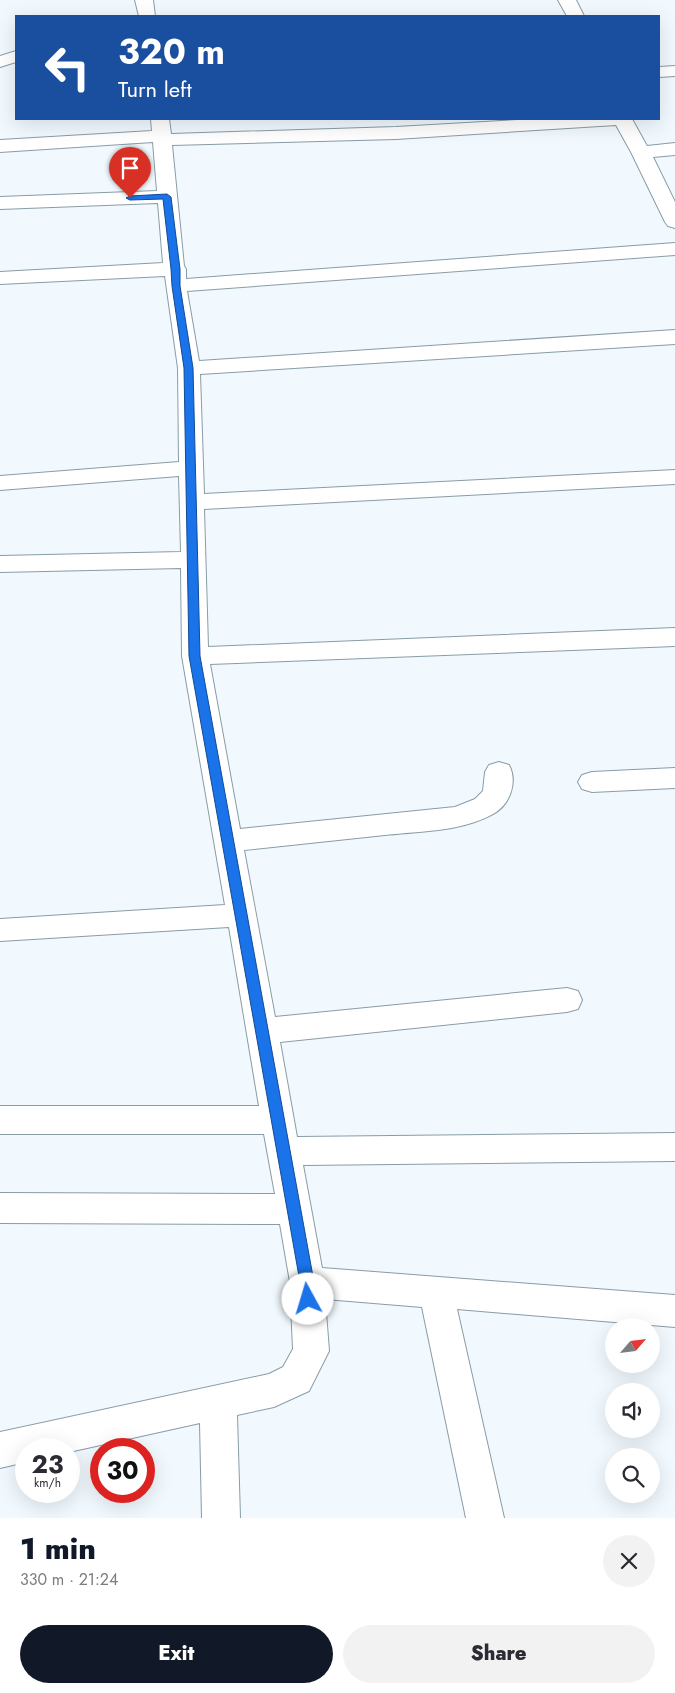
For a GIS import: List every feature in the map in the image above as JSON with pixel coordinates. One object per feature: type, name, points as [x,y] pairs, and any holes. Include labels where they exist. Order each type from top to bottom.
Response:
[{"type":"street","points":[[144,0],[147,15]]},
{"type":"street","points":[[568,0],[575,15]]},
{"type":"street","points":[[0,62],[15,56]]},
{"type":"street","points":[[660,72],[675,71]]},
{"type":"street","points":[[0,146],[162,132],[396,133],[606,120]]},
{"type":"street","points":[[623,120],[673,213]]},
{"type":"street","points":[[0,1450],[274,1390],[296,1379],[311,1351],[307,1282],[195,656],[188,368],[167,197],[162,132]]},
{"type":"street","points":[[641,152],[675,150]]},
{"type":"street","points":[[0,203],[167,197]]},
{"type":"street","points":[[0,278],[176,277],[675,249]]},
{"type":"street","points":[[188,368],[675,337]]},
{"type":"street","points":[[0,483],[190,468]]},
{"type":"street","points":[[191,502],[675,477]]},
{"type":"street","points":[[0,564],[192,560]]},
{"type":"street","points":[[195,656],[675,637]]},
{"type":"street","points":[[228,841],[459,817],[485,806],[498,794],[499,772]]},
{"type":"street","points":[[592,782],[675,778]]},
{"type":"street","points":[[0,930],[241,915]]},
{"type":"street","points":[[262,1031],[567,1000]]},
{"type":"street","points":[[0,1120],[281,1136],[675,1147]]},
{"type":"street","points":[[0,1208],[293,1209]]},
{"type":"street","points":[[307,1282],[675,1311]]},
{"type":"street","points":[[436,1292],[485,1518]]},
{"type":"street","points":[[218,1403],[221,1518]]},
{"type":"route","points":[[130,198],[167,197],[176,269],[176,286],[188,368],[195,656],[307,1282],[308,1299]]}]
